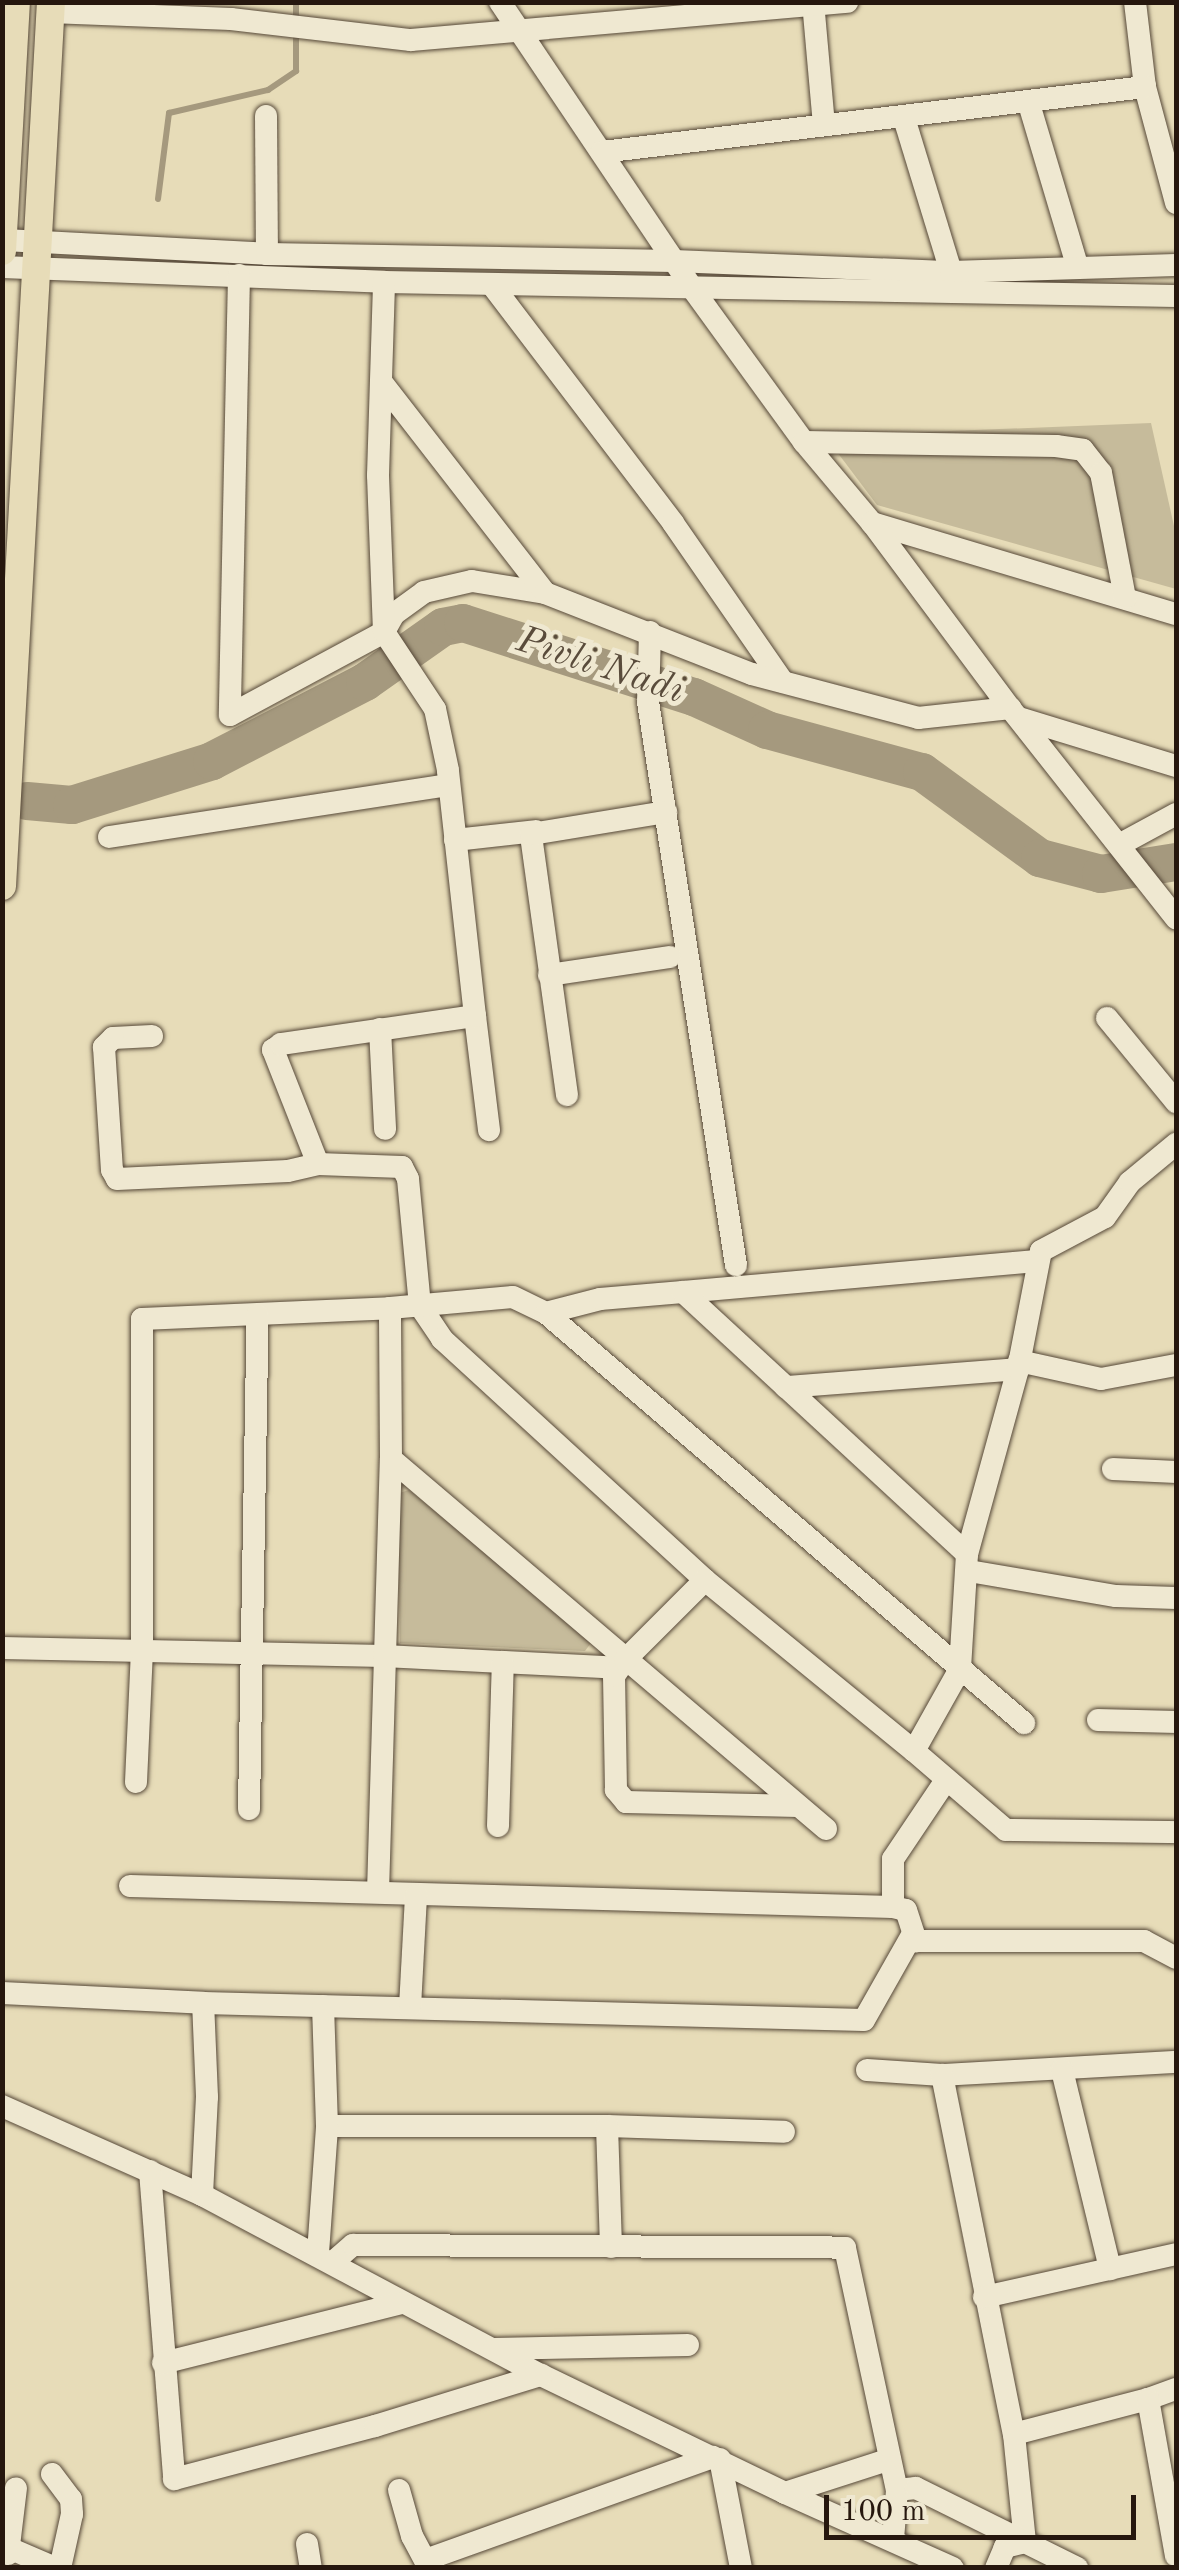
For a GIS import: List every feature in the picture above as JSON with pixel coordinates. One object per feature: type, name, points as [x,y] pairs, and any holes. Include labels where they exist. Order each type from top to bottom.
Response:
[{"type":"main road","points":[[2,250],[16,2]]},
{"type":"main road","points":[[2,886],[51,7]]},
{"type":"street","points":[[500,2],[692,288],[804,442],[872,523],[1014,713],[1161,893],[1176,918]]},
{"type":"street","points":[[51,7],[296,25],[410,40],[521,34],[847,2]]},
{"type":"street","points":[[1135,2],[1144,87],[1176,202]]},
{"type":"street","points":[[813,4],[824,124]]},
{"type":"street","points":[[602,152],[824,124],[1029,104],[1144,87]]},
{"type":"street","points":[[1029,104],[1077,265]]},
{"type":"street","points":[[266,116],[267,254]]},
{"type":"street","points":[[904,118],[950,272]]},
{"type":"street","points":[[4,240],[36,254],[239,275],[384,282],[1176,296]]},
{"type":"street","points":[[2,267],[36,254],[674,261],[950,272],[1077,265],[1176,265]]},
{"type":"street","points":[[239,275],[230,715],[389,639]]},
{"type":"street","points":[[384,282],[378,475],[389,639],[435,709],[449,785],[489,1130]]},
{"type":"street","points":[[492,285],[674,523],[782,682]]},
{"type":"street","points":[[383,384],[545,593]]},
{"type":"street","points":[[804,442],[1083,450],[1101,473],[1125,598]]},
{"type":"street","points":[[872,523],[1176,614]]},
{"type":"street","points":[[389,639],[394,614],[424,592],[472,581],[545,593],[782,682],[918,718],[1014,713],[1176,766]]},
{"type":"street","points":[[650,632],[648,702],[736,1265]]},
{"type":"street","points":[[109,837],[449,785]]},
{"type":"street","points":[[454,840],[666,812]]},
{"type":"street","points":[[1124,851],[1176,814]]},
{"type":"street","points":[[536,830],[529,838],[567,1095]]},
{"type":"street","points":[[549,976],[670,957]]},
{"type":"street","points":[[318,1164],[273,1050],[281,1044],[475,1016]]},
{"type":"street","points":[[1107,1018],[1176,1102]]},
{"type":"street","points":[[380,1030],[385,1130]]},
{"type":"street","points":[[152,1036],[113,1038],[104,1047],[112,1170],[117,1179],[288,1170],[318,1164],[402,1167],[408,1179],[420,1306],[442,1339],[705,1580],[1006,1830],[1172,1836]]},
{"type":"street","points":[[914,1751],[960,1669],[968,1562],[1018,1365],[1038,1261],[1047,1246],[1111,1211],[1130,1182],[1176,1144]]},
{"type":"street","points":[[546,1313],[600,1300],[1038,1261]]},
{"type":"street","points":[[683,1292],[968,1562],[1093,1591],[1176,1598]]},
{"type":"street","points":[[136,1782],[142,1652],[142,1319],[390,1308],[513,1297],[546,1313],[1024,1723]]},
{"type":"street","points":[[378,1892],[391,1459],[390,1308]]},
{"type":"street","points":[[248,1809],[258,1315]]},
{"type":"street","points":[[786,1387],[1018,1365],[1101,1379],[1176,1365]]},
{"type":"street","points":[[391,1459],[621,1664],[826,1829]]},
{"type":"street","points":[[1113,1469],[1176,1472]]},
{"type":"street","points":[[705,1580],[621,1664],[613,1779],[626,1802],[798,1806]]},
{"type":"street","points":[[2,1648],[621,1664]]},
{"type":"street","points":[[498,1826],[503,1662]]},
{"type":"street","points":[[1098,1720],[1176,1722]]},
{"type":"street","points":[[893,1907],[893,1859],[946,1780]]},
{"type":"street","points":[[2,1992],[203,2003],[864,2020],[911,1937],[906,1910],[893,1907],[130,1886]]},
{"type":"street","points":[[410,2007],[416,1895]]},
{"type":"street","points":[[911,1937],[922,1942],[1144,1941],[1176,1958]]},
{"type":"street","points":[[202,2195],[208,2097],[203,2003]]},
{"type":"street","points":[[324,2006],[325,2258]]},
{"type":"street","points":[[867,2070],[942,2075],[1176,2062]]},
{"type":"street","points":[[1062,2070],[1110,2269]]},
{"type":"street","points":[[942,2075],[1014,2434],[1025,2542]]},
{"type":"street","points":[[2,2106],[202,2195],[540,2375],[785,2493],[953,2568]]},
{"type":"street","points":[[327,2126],[607,2126],[784,2132]]},
{"type":"street","points":[[607,2126],[610,2247]]},
{"type":"street","points":[[150,2172],[174,2480],[375,2426],[540,2375]]},
{"type":"street","points":[[325,2258],[353,2245],[845,2248],[897,2490],[892,2539]]},
{"type":"street","points":[[984,2297],[1176,2254]]},
{"type":"street","points":[[163,2363],[401,2303]]},
{"type":"street","points":[[490,2349],[688,2345]]},
{"type":"street","points":[[1014,2434],[1176,2389]]},
{"type":"street","points":[[1148,2399],[1176,2556]]},
{"type":"street","points":[[400,2490],[412,2536],[428,2563],[717,2458]]},
{"type":"street","points":[[717,2458],[742,2568]]},
{"type":"street","points":[[785,2493],[890,2459]]},
{"type":"street","points":[[6,2551],[58,2568],[72,2514],[70,2499],[52,2474]]},
{"type":"street","points":[[6,2551],[16,2488]]},
{"type":"street","points":[[897,2490],[916,2488],[1078,2568]]},
{"type":"street","points":[[996,2568],[1005,2547],[1025,2542]]},
{"type":"street","points":[[6,2551],[38,2568]]},
{"type":"shaded area","points":[[1151,423],[1176,535],[1176,589],[877,505],[825,436]]},
{"type":"shaded area","points":[[409,1490],[583,1633],[591,1643],[585,1651],[400,1643],[399,1493]]},
{"type":"waterway","points":[[296,2],[296,21]]},
{"type":"waterway","points":[[158,199],[169,113],[268,90],[296,71],[296,34]]},
{"type":"waterway","name":"Pivli Nadi","points":[[27,801],[72,805],[212,761],[365,682],[443,627],[463,623],[694,697],[767,730],[922,772],[1040,858],[1101,874],[1176,862]]}]
